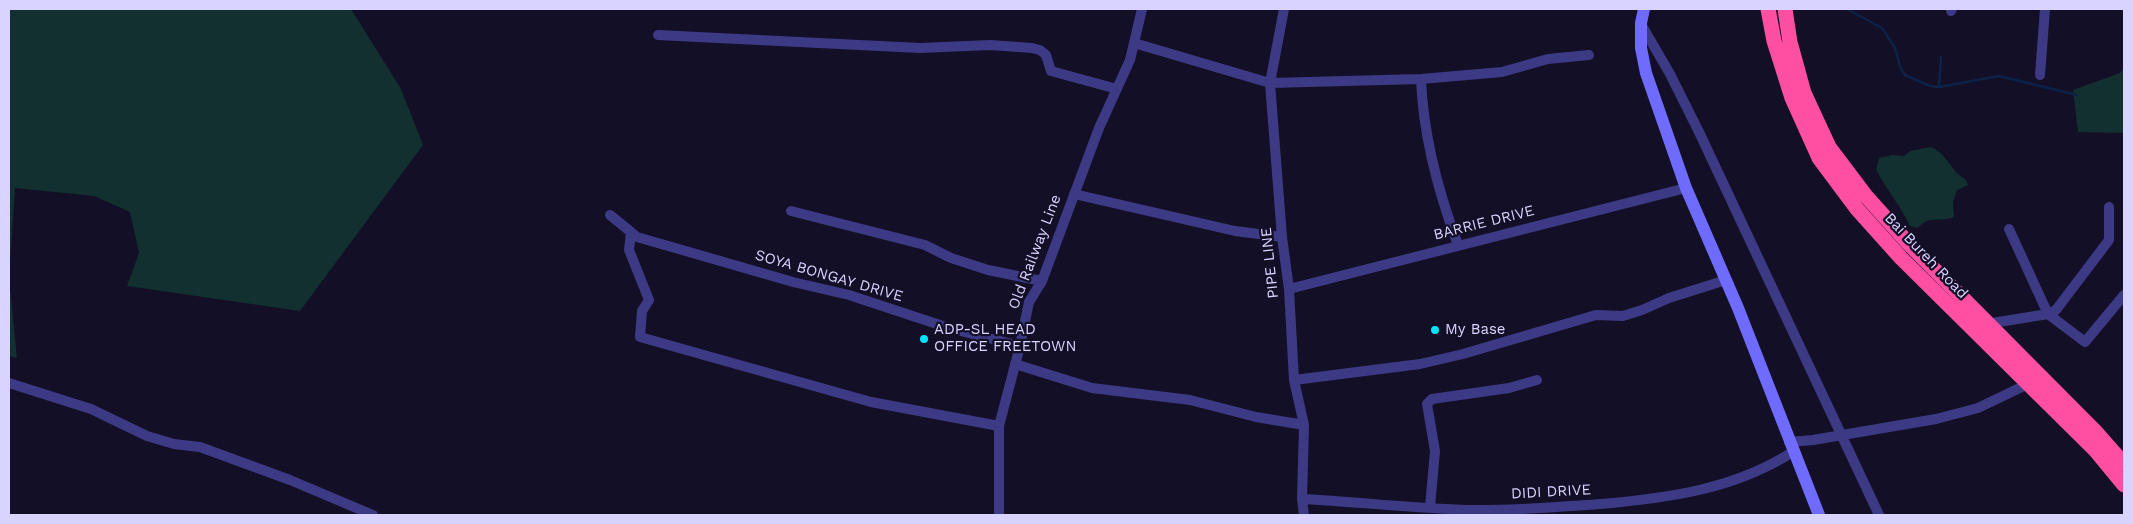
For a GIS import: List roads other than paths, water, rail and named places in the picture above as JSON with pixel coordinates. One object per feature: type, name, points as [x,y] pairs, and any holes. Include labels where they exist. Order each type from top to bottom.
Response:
[{"type":"highway","name":"Bai Bureh Road","points":[[1768,9],[1774,42],[1792,98],[1819,158],[1858,209],[1901,258],[2096,450],[2124,485]]},
{"type":"highway","name":"Bai Bureh Road","points":[[1785,9],[1790,42],[1804,93],[1829,147],[1866,196],[1986,324],[2094,431],[2124,464]]},
{"type":"street","name":"Old Railway Line","points":[[999,515],[999,426],[1020,346],[1029,302],[1042,281],[1074,194],[1130,60],[1142,9]]},
{"type":"street","name":"PIPE LINE","points":[[1284,9],[1270,83],[1282,237],[1289,289],[1294,380],[1304,424],[1302,499],[1304,515]]},
{"type":"street","points":[[1644,9],[1641,24],[1641,48],[1646,74],[1686,188],[1726,280],[1819,515]]},
{"type":"street","points":[[2040,75],[2045,9]]},
{"type":"street","points":[[1641,24],[1670,74],[1699,132],[1879,515]]},
{"type":"street","points":[[658,35],[920,48],[990,45],[1032,48],[1040,50],[1046,55],[1051,71],[1117,89]]},
{"type":"street","points":[[1134,42],[1270,83],[1421,79],[1502,72],[1548,59],[1590,55]]},
{"type":"street","points":[[1421,79],[1421,94],[1433,156],[1445,209],[1458,245]]},
{"type":"street","name":"BARRIE DRIVE","points":[[1289,289],[1686,188]]},
{"type":"street","points":[[1074,194],[1235,231],[1282,237]]},
{"type":"street","points":[[1986,324],[2048,314],[2056,310],[2109,240],[2108,207]]},
{"type":"street","points":[[791,211],[925,245],[951,258],[988,270],[1042,281]]},
{"type":"street","name":"SOYA BONGAY DRIVE","points":[[610,215],[631,232],[646,239],[793,282],[849,295],[949,328],[1020,346]]},
{"type":"street","points":[[2009,229],[2048,314],[2085,342],[2124,295]]},
{"type":"street","points":[[631,232],[629,250],[649,300],[642,311],[640,337],[871,402],[999,426]]},
{"type":"street","points":[[1294,380],[1420,364],[1463,354],[1596,314],[1622,316],[1642,310],[1669,298],[1726,280]]},
{"type":"street","points":[[1015,364],[1092,388],[1190,400],[1256,417],[1304,424]]},
{"type":"street","points":[[1430,507],[1435,451],[1427,404],[1432,399],[1509,388],[1537,380]]},
{"type":"street","points":[[9,383],[91,409],[147,436],[174,444],[200,447],[290,480],[373,515]]},
{"type":"street","points":[[1791,447],[1842,435],[1936,419],[1978,408],[2028,384]]},
{"type":"street","name":"DIDI DRIVE","points":[[1302,499],[1514,512],[1612,503],[1688,493],[1732,482],[1776,463],[1791,447]]},
{"type":"waterway","points":[[1847,9],[1882,28],[1895,48],[1901,69],[1905,75],[1930,86],[1939,87],[1999,76],[2077,95]]},
{"type":"waterway","points":[[1939,87],[1941,57]]},
{"type":"place","name":"My Base","points":[[1435,330]]},
{"type":"place","name":"ADP-SL HEAD OFFICE FREETOWN","points":[[924,339]]}]
